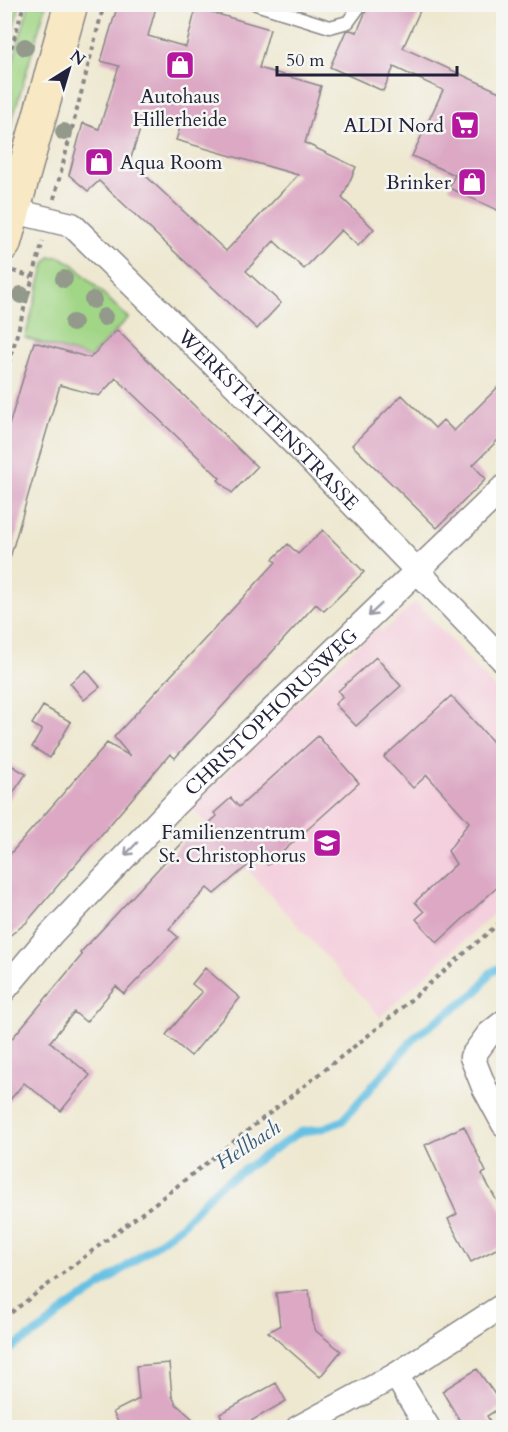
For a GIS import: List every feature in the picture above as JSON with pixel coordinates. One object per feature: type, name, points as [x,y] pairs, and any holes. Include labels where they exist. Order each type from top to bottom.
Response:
[{"type":"main road","points":[[4,244],[9,209],[71,4]]},
{"type":"street","name":"WERKSTÄTTENSTRASSE","points":[[9,209],[72,225],[299,448],[504,661]]},
{"type":"street","name":"CHRISTOPHORUSWEG","points":[[4,990],[51,934],[176,803],[504,487]]},
{"type":"street","points":[[504,1022],[489,1034],[472,1057],[484,1088],[504,1124]]},
{"type":"street","points":[[298,1428],[396,1375],[504,1305]]},
{"type":"street","points":[[396,1375],[428,1428]]},
{"type":"lane","points":[[255,4],[330,27],[348,22],[361,4]]},
{"type":"path","points":[[4,74],[24,4]]},
{"type":"path","points":[[4,381],[49,219],[104,4]]},
{"type":"path","points":[[4,269],[32,277]]},
{"type":"path","points":[[4,1318],[167,1194],[375,1030],[504,919]]},
{"type":"shaded area","points":[[416,602],[503,697],[503,905],[380,1017],[192,808],[324,676],[378,628],[382,632]]},
{"type":"green space","points":[[4,5],[20,5],[5,57]]},
{"type":"green space","points":[[29,5],[46,5],[7,133],[5,132],[5,90]]},
{"type":"green space","points":[[50,257],[61,257],[74,265],[128,318],[90,358],[25,338],[45,264]]},
{"type":"building","points":[[118,4],[157,4],[148,36],[186,47],[196,8],[270,29],[259,68],[321,86],[305,143],[356,167],[342,198],[374,229],[358,246],[341,230],[304,269],[274,241],[246,271],[281,303],[257,329],[99,181],[88,191],[69,175],[83,123],[99,129],[119,66],[101,61]],"holes":[[[144,117],[180,128],[176,140],[298,175],[226,251],[130,161]]]},
{"type":"building","points":[[369,4],[423,4],[403,48],[504,94],[504,213],[449,188],[455,175],[412,156],[443,90],[394,67],[383,91],[330,67],[346,31],[357,32]]},
{"type":"building","points":[[117,330],[257,467],[232,493],[218,480],[220,478],[116,378],[99,396],[60,385],[10,558],[4,558],[4,442],[34,342],[90,358]]},
{"type":"building","points":[[504,381],[504,434],[473,465],[486,479],[437,528],[352,445],[402,395],[435,428],[443,420],[454,431]]},
{"type":"building","points":[[323,530],[364,572],[324,611],[316,604],[175,758],[170,754],[26,923],[4,940],[4,861],[107,743],[130,756],[114,737],[276,562],[273,559],[288,544],[298,554]]},
{"type":"building","points":[[376,657],[401,686],[356,726],[335,704],[343,697],[338,691]]},
{"type":"building","points":[[86,670],[100,687],[84,700],[70,683]]},
{"type":"building","points":[[451,696],[493,742],[504,733],[504,881],[437,943],[416,919],[424,912],[415,902],[456,864],[448,851],[469,822],[427,775],[413,788],[384,757]]},
{"type":"building","points":[[43,706],[71,722],[50,758],[32,747],[42,730],[32,724]]},
{"type":"building","points":[[318,736],[359,783],[268,865],[259,856],[214,894],[207,888],[169,929],[178,937],[124,994],[116,986],[86,1022],[74,1012],[50,1042],[90,1075],[61,1111],[24,1083],[4,1107],[4,1048],[82,955],[80,953],[186,839],[188,842],[217,816],[214,813],[231,798],[239,807]]},
{"type":"building","points":[[4,761],[26,774],[4,806]]},
{"type":"building","points":[[205,968],[240,998],[191,1056],[166,1035],[202,992],[192,984]]},
{"type":"building","points":[[464,1126],[486,1172],[482,1174],[504,1214],[504,1245],[471,1262],[448,1219],[457,1214],[425,1145]]},
{"type":"building","points":[[309,1290],[316,1331],[341,1351],[320,1377],[268,1332],[280,1326],[276,1293]]},
{"type":"building","points":[[169,1363],[172,1396],[176,1404],[203,1428],[121,1428],[113,1412],[139,1399],[136,1366]]},
{"type":"building","points":[[477,1369],[503,1406],[487,1416],[494,1428],[464,1428],[442,1391]]},
{"type":"building","points":[[276,1383],[286,1401],[239,1428],[227,1428],[220,1414]]},
{"type":"waterway","name":"Hellbach","points":[[4,1355],[181,1226],[216,1188],[300,1132],[321,1129],[342,1121],[417,1035],[478,991],[490,973],[504,965]]},
{"type":"place","name":"Autohaus Hillerheide","points":[[180,65]]},
{"type":"place","name":"ALDI Nord","points":[[465,125]]},
{"type":"place","name":"Aqua Room","points":[[99,162]]},
{"type":"place","name":"Brinker","points":[[472,182]]},
{"type":"place","name":"Familienzentrum St. Christophorus","points":[[327,843]]}]
